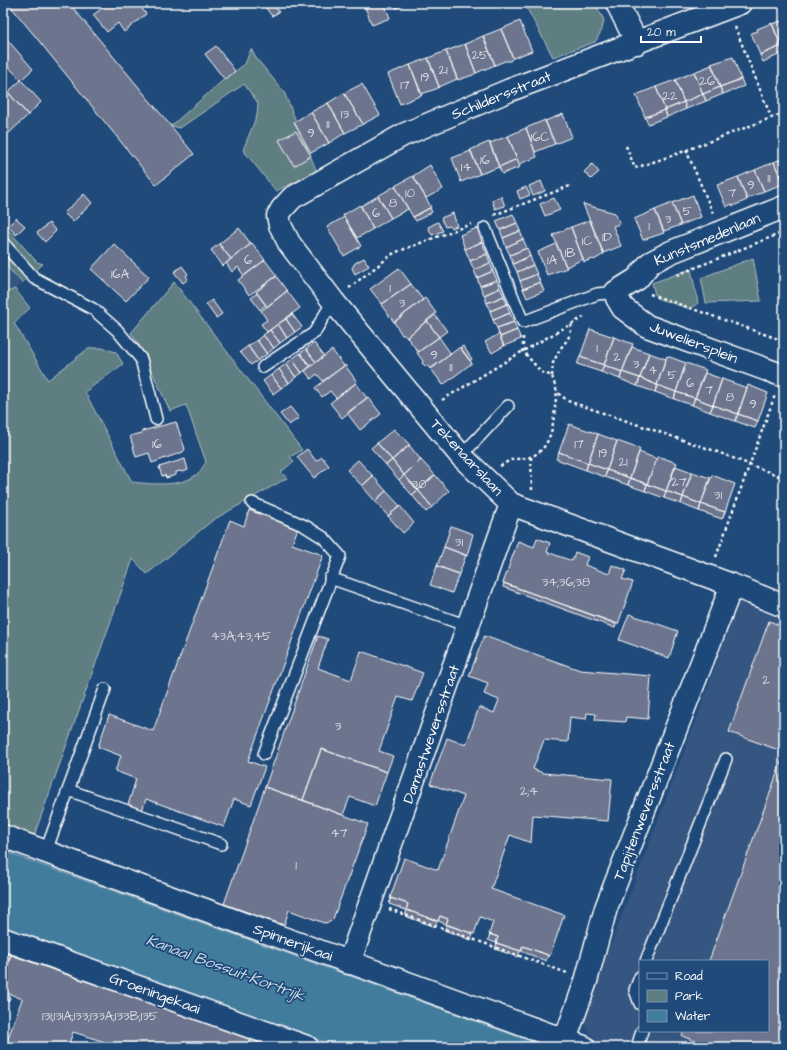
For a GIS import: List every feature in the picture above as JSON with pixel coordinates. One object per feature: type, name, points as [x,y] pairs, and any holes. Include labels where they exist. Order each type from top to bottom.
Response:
[{"type":"street","points":[[617,3],[638,43]]},
{"type":"street","name":"Schildersstraat","points":[[278,216],[292,198],[403,135],[510,90],[734,6]]},
{"type":"street","name":"Kunstsmedenlaan","points":[[616,295],[637,279],[650,263],[671,252],[784,207]]},
{"type":"street","name":"Tekenaarslaan","points":[[278,216],[280,225],[289,243],[333,301],[461,456],[485,479],[519,507],[732,585],[784,606]]},
{"type":"street","name":"Juweliersplein","points":[[616,295],[623,308],[648,326],[783,375]]},
{"type":"street","name":"Damastweversstraat","points":[[350,963],[468,626],[519,507]]},
{"type":"street","name":"Tapijtenweversstraat","points":[[574,1043],[586,981],[606,908],[732,585]]},
{"type":"street","name":"Spinnerijkaai","points":[[3,836],[574,1043]]},
{"type":"street","name":"Groeningekaai","points":[[3,939],[308,1047]]},
{"type":"lane","points":[[481,225],[523,322],[597,294],[616,295]]},
{"type":"lane","points":[[3,243],[34,278],[94,309],[117,330],[141,359],[156,419]]},
{"type":"lane","points":[[263,367],[314,333],[333,301]]},
{"type":"lane","points":[[461,456],[508,406]]},
{"type":"lane","points":[[252,503],[305,526],[324,538],[340,556],[330,578],[264,754]]},
{"type":"lane","points":[[330,578],[468,626]]},
{"type":"lane","points":[[46,851],[105,689]]},
{"type":"lane","points":[[646,960],[726,759]]},
{"type":"lane","points":[[68,790],[221,844]]},
{"type":"lane","points":[[639,980],[635,990],[639,1001]]},
{"type":"lane","points":[[637,1047],[642,1032]]},
{"type":"path","points":[[734,6],[771,117]]},
{"type":"path","points":[[626,146],[634,168],[784,113]]},
{"type":"path","points":[[686,150],[721,232]]},
{"type":"path","points":[[488,217],[570,186]]},
{"type":"path","points":[[333,301],[394,253],[481,225]]},
{"type":"path","points":[[675,276],[784,232]]},
{"type":"path","points":[[616,295],[638,290],[784,341]]},
{"type":"path","points":[[426,413],[436,403],[522,351],[589,314]]},
{"type":"path","points":[[523,322],[522,351],[541,372],[552,376]]},
{"type":"path","points":[[485,479],[499,467],[512,460],[531,456],[541,450],[549,440],[553,424],[557,392],[552,376],[553,363],[560,349],[568,339],[572,328],[571,325]]},
{"type":"path","points":[[710,577],[783,375]]},
{"type":"path","points":[[557,392],[568,401],[715,451],[784,478]]},
{"type":"path","points":[[519,507],[532,490],[531,456]]},
{"type":"path","points":[[371,902],[586,981]]},
{"type":"shaded area","points":[[3,262],[22,283],[15,289],[5,294],[3,294]]},
{"type":"shaded area","points":[[739,600],[784,619],[784,1047],[614,1047],[597,1041],[586,1028],[583,1017],[695,723]]},
{"type":"green space","points":[[524,3],[595,3],[604,20],[602,30],[595,42],[553,57]]},
{"type":"green space","points":[[251,49],[256,58],[284,92],[317,172],[276,191],[243,150],[257,115],[258,103],[244,84],[180,128],[171,126],[221,82],[245,64]]},
{"type":"green space","points":[[3,224],[37,262],[43,264],[22,283],[3,262]]},
{"type":"green space","points":[[753,258],[761,301],[706,303],[701,278]]},
{"type":"green space","points":[[691,269],[698,303],[690,309],[656,298],[652,283]]},
{"type":"green space","points":[[174,282],[302,450],[290,457],[294,461],[281,472],[287,478],[213,520],[147,574],[133,559],[34,836],[3,826],[3,294],[15,289],[30,308],[14,323],[48,380],[89,348],[102,348],[116,352],[123,364],[85,392],[132,482],[167,484],[185,481],[193,477],[200,471],[206,462],[186,405],[170,411],[141,348],[131,333]]},
{"type":"water","name":"Kanaal Bossuit-Kortrijk","points":[[3,851],[547,1047],[338,1047],[3,927]]},
{"type":"building","points":[[8,3],[69,3],[194,154],[156,185]]},
{"type":"building","points":[[107,3],[152,3],[142,9],[146,14],[124,32],[118,23],[107,32],[93,15]]},
{"type":"building","points":[[262,3],[272,3],[279,12],[272,16]]},
{"type":"building","points":[[373,3],[384,3],[390,18],[372,25],[365,7]]},
{"type":"building","points":[[394,3],[405,3],[406,4],[396,8]]},
{"type":"building","points":[[784,20],[784,45],[781,46],[772,24]]},
{"type":"building","points":[[520,21],[532,51],[513,58],[501,29]]},
{"type":"building","points":[[772,23],[781,46],[760,55],[751,33],[758,31],[757,29]]},
{"type":"building","points":[[501,29],[513,58],[510,61],[505,61],[495,65],[483,36]]},
{"type":"building","points":[[4,36],[33,69],[21,80],[3,61]]},
{"type":"building","points":[[483,36],[495,65],[476,73],[465,44]]},
{"type":"building","points":[[465,44],[476,73],[458,80],[446,51]]},
{"type":"building","points":[[216,46],[235,71],[225,80],[205,54]]},
{"type":"building","points":[[781,46],[783,53],[763,62],[760,55]]},
{"type":"building","points":[[446,51],[457,79],[439,87],[428,58]]},
{"type":"building","points":[[733,57],[741,79],[720,87],[711,64]]},
{"type":"building","points":[[428,58],[439,87],[421,94],[410,65]]},
{"type":"building","points":[[410,65],[422,95],[400,104],[388,74]]},
{"type":"building","points":[[712,65],[720,87],[703,94],[694,72]]},
{"type":"building","points":[[694,72],[703,94],[684,102],[675,80]]},
{"type":"building","points":[[741,79],[744,86],[723,94],[720,87]]},
{"type":"building","points":[[21,80],[41,102],[28,115],[8,92]]},
{"type":"building","points":[[675,80],[684,102],[665,110],[656,87]]},
{"type":"building","points":[[362,84],[380,115],[363,124],[344,93]]},
{"type":"building","points":[[3,87],[28,115],[3,139]]},
{"type":"building","points":[[656,87],[665,110],[645,117],[636,95]]},
{"type":"building","points":[[720,87],[723,94],[706,101],[703,94]]},
{"type":"building","points":[[344,93],[363,124],[345,133],[328,103]]},
{"type":"building","points":[[703,94],[706,101],[686,109],[684,102]]},
{"type":"building","points":[[684,102],[686,109],[667,117],[665,110]]},
{"type":"building","points":[[328,103],[345,133],[329,143],[311,112]]},
{"type":"building","points":[[665,110],[667,117],[648,124],[645,117]]},
{"type":"building","points":[[311,112],[329,143],[311,153],[294,122]]},
{"type":"building","points":[[563,114],[572,137],[555,144],[545,121]]},
{"type":"building","points":[[545,120],[555,144],[535,152],[526,128]]},
{"type":"building","points":[[526,128],[537,157],[519,164],[508,136]]},
{"type":"building","points":[[296,131],[311,156],[294,166],[279,140]]},
{"type":"building","points":[[508,136],[517,159],[499,167],[490,143]]},
{"type":"building","points":[[489,142],[499,167],[480,174],[470,150]]},
{"type":"building","points":[[471,151],[480,174],[461,182],[452,158]]},
{"type":"building","points":[[784,158],[784,183],[783,184],[774,162]]},
{"type":"building","points":[[517,159],[520,167],[502,174],[499,167]]},
{"type":"building","points":[[774,162],[783,184],[764,191],[755,170]]},
{"type":"building","points":[[592,164],[599,172],[591,179],[584,172]]},
{"type":"building","points":[[430,165],[443,189],[426,198],[413,176]]},
{"type":"building","points":[[755,170],[764,191],[747,199],[738,177]]},
{"type":"building","points":[[413,176],[431,207],[413,217],[395,186]]},
{"type":"building","points":[[738,177],[747,200],[733,206],[732,204],[726,207],[717,185]]},
{"type":"building","points":[[541,181],[545,191],[533,196],[529,186]]},
{"type":"building","points":[[395,186],[408,209],[391,218],[378,196]]},
{"type":"building","points":[[526,187],[530,195],[520,199],[517,191]]},
{"type":"building","points":[[84,194],[92,203],[73,222],[64,213]]},
{"type":"building","points":[[693,195],[701,217],[681,225],[672,203]]},
{"type":"building","points":[[378,196],[391,218],[373,229],[361,206]]},
{"type":"building","points":[[501,196],[505,206],[495,209],[492,200]]},
{"type":"building","points":[[554,198],[560,210],[545,216],[540,204]]},
{"type":"building","points":[[672,203],[681,225],[664,231],[655,210]]},
{"type":"building","points":[[583,204],[615,213],[620,224],[613,226],[621,246],[603,253]]},
{"type":"building","points":[[360,205],[373,229],[357,238],[343,215]]},
{"type":"building","points":[[430,208],[432,212],[416,221],[413,217]]},
{"type":"building","points":[[655,210],[664,233],[643,240],[634,219]]},
{"type":"building","points":[[453,213],[457,226],[451,228],[450,226],[445,227],[441,218]]},
{"type":"building","points":[[513,214],[517,223],[500,230],[496,221]]},
{"type":"building","points":[[344,217],[361,246],[344,256],[327,227]]},
{"type":"building","points":[[16,218],[25,226],[16,235],[8,226]]},
{"type":"building","points":[[590,220],[604,254],[594,260],[584,262],[571,227]]},
{"type":"building","points":[[438,222],[443,231],[432,235],[428,227]]},
{"type":"building","points":[[49,223],[56,231],[45,242],[37,233]]},
{"type":"building","points":[[517,223],[520,231],[503,238],[500,230]]},
{"type":"building","points":[[571,227],[583,259],[566,267],[553,235]]},
{"type":"building","points":[[239,228],[251,244],[231,259],[219,244]]},
{"type":"building","points":[[477,228],[482,242],[465,249],[460,235]]},
{"type":"building","points":[[520,231],[523,239],[506,247],[503,238]]},
{"type":"building","points":[[523,239],[527,248],[510,255],[506,247]]},
{"type":"building","points":[[482,242],[487,254],[470,261],[465,249]]},
{"type":"building","points":[[252,243],[265,260],[244,276],[238,267],[232,272],[226,263]]},
{"type":"building","points":[[114,244],[149,277],[126,301],[91,269]]},
{"type":"building","points":[[219,244],[231,259],[223,266],[211,250]]},
{"type":"building","points":[[556,244],[567,268],[547,275],[538,252]]},
{"type":"building","points":[[527,248],[530,256],[513,264],[510,255]]},
{"type":"building","points":[[487,254],[490,263],[474,270],[470,261]]},
{"type":"building","points":[[530,256],[533,265],[517,272],[513,264]]},
{"type":"building","points":[[364,258],[369,266],[355,274],[352,268],[355,263]]},
{"type":"building","points":[[265,260],[277,276],[249,295],[238,280]]},
{"type":"building","points":[[490,263],[493,271],[477,278],[474,270]]},
{"type":"building","points":[[533,265],[537,274],[520,281],[517,272]]},
{"type":"building","points":[[182,266],[188,274],[186,276],[188,279],[183,283],[174,272]]},
{"type":"building","points":[[399,268],[411,284],[382,304],[370,289]]},
{"type":"building","points":[[493,271],[497,280],[480,286],[477,278]]},
{"type":"building","points":[[537,274],[540,282],[523,289],[520,281]]},
{"type":"building","points":[[276,276],[287,291],[267,307],[256,292]]},
{"type":"building","points":[[497,280],[500,288],[484,295],[480,286]]},
{"type":"building","points":[[540,282],[544,291],[527,298],[523,289]]},
{"type":"building","points":[[411,284],[423,300],[394,322],[381,305]]},
{"type":"building","points":[[500,288],[504,296],[487,303],[484,295]]},
{"type":"building","points":[[287,291],[300,308],[267,332],[261,324],[267,320],[261,311]]},
{"type":"building","points":[[257,293],[266,305],[260,310],[251,298]]},
{"type":"building","points":[[504,296],[507,304],[490,311],[487,303]]},
{"type":"building","points":[[425,298],[436,313],[407,337],[402,335],[394,322]]},
{"type":"building","points":[[212,300],[222,314],[216,318],[206,304]]},
{"type":"building","points":[[507,304],[510,313],[493,320],[490,311]]},
{"type":"building","points":[[510,313],[514,322],[497,328],[493,320]]},
{"type":"building","points":[[292,314],[302,327],[295,332],[286,319]]},
{"type":"building","points":[[435,315],[447,331],[439,337],[427,321]]},
{"type":"building","points":[[286,319],[295,332],[287,338],[278,324]]},
{"type":"building","points":[[427,321],[439,337],[418,352],[407,337]]},
{"type":"building","points":[[514,322],[517,330],[500,337],[497,328]]},
{"type":"building","points":[[278,324],[287,338],[280,343],[270,330]]},
{"type":"building","points":[[590,329],[614,337],[604,365],[580,357]]},
{"type":"building","points":[[270,330],[280,343],[274,348],[263,335]]},
{"type":"building","points":[[517,330],[521,339],[504,346],[500,337]]},
{"type":"building","points":[[499,334],[504,346],[492,353],[485,342]]},
{"type":"building","points":[[263,335],[274,348],[267,354],[257,340]]},
{"type":"building","points":[[439,337],[451,354],[430,369],[422,363],[423,361],[417,353]]},
{"type":"building","points":[[614,337],[633,344],[622,372],[604,365]]},
{"type":"building","points":[[257,340],[267,354],[258,360],[248,346]]},
{"type":"building","points":[[314,343],[324,356],[316,362],[306,349]]},
{"type":"building","points":[[248,346],[258,360],[251,365],[240,352]]},
{"type":"building","points":[[463,346],[472,359],[470,361],[460,348]]},
{"type":"building","points":[[460,347],[472,363],[443,385],[431,369]]},
{"type":"building","points":[[632,347],[649,353],[640,378],[622,372]]},
{"type":"building","points":[[306,349],[316,362],[310,366],[300,353]]},
{"type":"building","points":[[332,350],[344,366],[323,381],[317,374],[311,379],[305,371]]},
{"type":"building","points":[[300,353],[310,366],[302,373],[292,359]]},
{"type":"building","points":[[649,353],[666,359],[657,385],[640,378]]},
{"type":"building","points":[[667,356],[686,363],[676,392],[657,385]]},
{"type":"building","points":[[580,357],[604,365],[601,372],[577,364]]},
{"type":"building","points":[[292,359],[302,373],[296,377],[286,364]]},
{"type":"building","points":[[686,363],[706,370],[695,398],[676,392]]},
{"type":"building","points":[[286,364],[296,377],[289,383],[279,369]]},
{"type":"building","points":[[345,365],[357,382],[336,398],[330,391],[322,397],[315,388]]},
{"type":"building","points":[[604,365],[622,372],[620,379],[601,372]]},
{"type":"building","points":[[279,369],[289,383],[281,388],[271,375]]},
{"type":"building","points":[[622,372],[640,378],[637,386],[620,379]]},
{"type":"building","points":[[705,373],[722,379],[713,405],[695,398]]},
{"type":"building","points":[[271,375],[281,388],[273,394],[263,381]]},
{"type":"building","points":[[640,378],[657,385],[655,392],[637,386]]},
{"type":"building","points":[[722,379],[747,388],[738,414],[713,405]]},
{"type":"building","points":[[356,383],[367,398],[342,418],[330,403]]},
{"type":"building","points":[[657,385],[676,392],[674,399],[655,392]]},
{"type":"building","points":[[748,385],[768,393],[758,421],[738,414]]},
{"type":"building","points":[[676,392],[695,398],[692,405],[674,399]]},
{"type":"building","points":[[368,397],[381,414],[360,430],[347,413]]},
{"type":"building","points":[[695,398],[713,405],[710,412],[692,405]]},
{"type":"building","points":[[713,405],[738,414],[735,421],[710,412]]},
{"type":"building","points":[[290,407],[299,418],[289,425],[280,414]]},
{"type":"building","points":[[738,414],[758,421],[755,428],[735,421]]},
{"type":"building","points":[[176,422],[185,449],[183,452],[152,463],[149,453],[136,457],[130,436],[142,433],[142,431]]},
{"type":"building","points":[[569,424],[598,434],[588,463],[559,452]]},
{"type":"building","points":[[394,429],[410,445],[392,460],[377,443]]},
{"type":"building","points":[[598,434],[617,441],[607,470],[588,463]]},
{"type":"building","points":[[617,441],[640,449],[630,478],[607,470]]},
{"type":"building","points":[[377,443],[392,460],[386,465],[371,448]]},
{"type":"building","points":[[409,445],[421,460],[404,475],[392,460]]},
{"type":"building","points":[[307,449],[316,461],[322,457],[329,466],[314,478],[297,457]]},
{"type":"building","points":[[559,452],[588,463],[586,470],[556,459]]},
{"type":"building","points":[[639,452],[657,459],[647,484],[630,478]]},
{"type":"building","points":[[658,456],[677,463],[666,491],[647,484]]},
{"type":"building","points":[[185,459],[188,470],[176,472],[176,475],[166,478],[165,475],[162,476],[159,467]]},
{"type":"building","points":[[358,460],[373,476],[362,486],[347,470]]},
{"type":"building","points":[[392,460],[404,475],[399,480],[386,465]]},
{"type":"building","points":[[421,460],[435,475],[418,490],[404,475]]},
{"type":"building","points":[[588,463],[607,470],[605,477],[586,470]]},
{"type":"building","points":[[675,466],[692,472],[683,497],[666,491]]},
{"type":"building","points":[[607,470],[630,478],[628,485],[605,477]]},
{"type":"building","points":[[692,472],[710,478],[701,504],[683,497]]},
{"type":"building","points":[[404,475],[418,490],[412,495],[399,480]]},
{"type":"building","points":[[435,475],[449,491],[432,507],[418,490]]},
{"type":"building","points":[[712,475],[735,484],[725,512],[701,504]]},
{"type":"building","points":[[373,476],[386,491],[375,501],[362,486]]},
{"type":"building","points":[[630,478],[647,484],[645,491],[628,485]]},
{"type":"building","points":[[647,484],[666,491],[664,498],[645,491]]},
{"type":"building","points":[[418,490],[432,507],[426,512],[412,495]]},
{"type":"building","points":[[386,491],[400,506],[388,516],[375,501]]},
{"type":"building","points":[[666,491],[683,497],[681,504],[664,498]]},
{"type":"building","points":[[683,497],[701,504],[699,511],[681,504]]},
{"type":"building","points":[[701,504],[725,512],[722,519],[699,511]]},
{"type":"building","points":[[400,506],[414,523],[403,533],[388,516]]},
{"type":"building","points":[[249,510],[298,528],[292,544],[323,555],[248,761],[265,767],[251,805],[234,799],[224,827],[146,799],[142,811],[128,805],[136,779],[115,771],[121,756],[98,747],[109,715],[153,731],[230,520],[244,526]]},
{"type":"building","points":[[451,526],[473,534],[467,556],[444,547]]},
{"type":"building","points":[[537,538],[550,543],[547,552],[572,561],[575,552],[588,557],[585,565],[609,574],[612,565],[626,570],[622,579],[633,582],[618,624],[503,583],[518,541],[534,547]]},
{"type":"building","points":[[444,547],[466,555],[459,574],[437,566]]},
{"type":"building","points":[[437,566],[459,574],[452,593],[430,585]]},
{"type":"building","points":[[504,583],[616,624],[615,628],[503,587]]},
{"type":"building","points":[[629,614],[678,631],[669,658],[619,640]]},
{"type":"building","points":[[769,621],[784,627],[784,752],[729,732]]},
{"type":"building","points":[[318,636],[328,639],[318,668],[351,680],[361,651],[423,673],[412,701],[398,697],[379,751],[393,756],[387,772],[321,749],[303,800],[265,787]]},
{"type":"building","points":[[484,636],[580,670],[651,676],[648,719],[626,717],[625,722],[595,720],[596,714],[587,713],[586,719],[570,717],[568,742],[544,740],[533,769],[543,773],[612,779],[608,821],[533,815],[531,843],[510,835],[491,889],[564,915],[550,956],[523,946],[521,951],[496,943],[498,937],[489,934],[493,922],[480,917],[474,934],[446,924],[448,919],[440,916],[438,921],[406,910],[408,904],[390,898],[404,858],[438,870],[464,796],[430,784],[447,738],[466,745],[479,707],[494,713],[499,700],[484,694],[488,683],[469,676]]},
{"type":"building","points":[[321,749],[387,772],[375,806],[350,797],[343,815],[303,800]]},
{"type":"building","points":[[784,754],[784,1047],[711,1047],[682,1036],[684,1032],[769,1032],[769,960],[709,960]]},
{"type":"building","points":[[265,787],[368,824],[333,919],[330,922],[324,923],[289,910],[284,925],[224,904]]},
{"type":"building","points":[[391,898],[408,904],[406,910],[389,904]]},
{"type":"building","points":[[407,910],[437,921],[435,927],[405,916]]},
{"type":"building","points":[[440,916],[448,919],[446,924],[438,921]]},
{"type":"building","points":[[447,925],[473,934],[471,940],[444,930]]},
{"type":"building","points":[[490,934],[498,937],[496,943],[488,940]]},
{"type":"building","points":[[497,943],[520,951],[518,957],[495,949]]},
{"type":"building","points":[[523,946],[548,955],[546,961],[521,951]]},
{"type":"building","points":[[3,952],[11,955],[3,980]]},
{"type":"building","points":[[11,955],[251,1039],[250,1047],[104,1047],[105,1042],[73,1032],[68,1047],[5,1047],[22,999],[3,991],[3,980]]},
{"type":"building","points":[[4,994],[8,994],[10,998],[8,1002],[4,1002],[2,1000],[2,996]]}]
